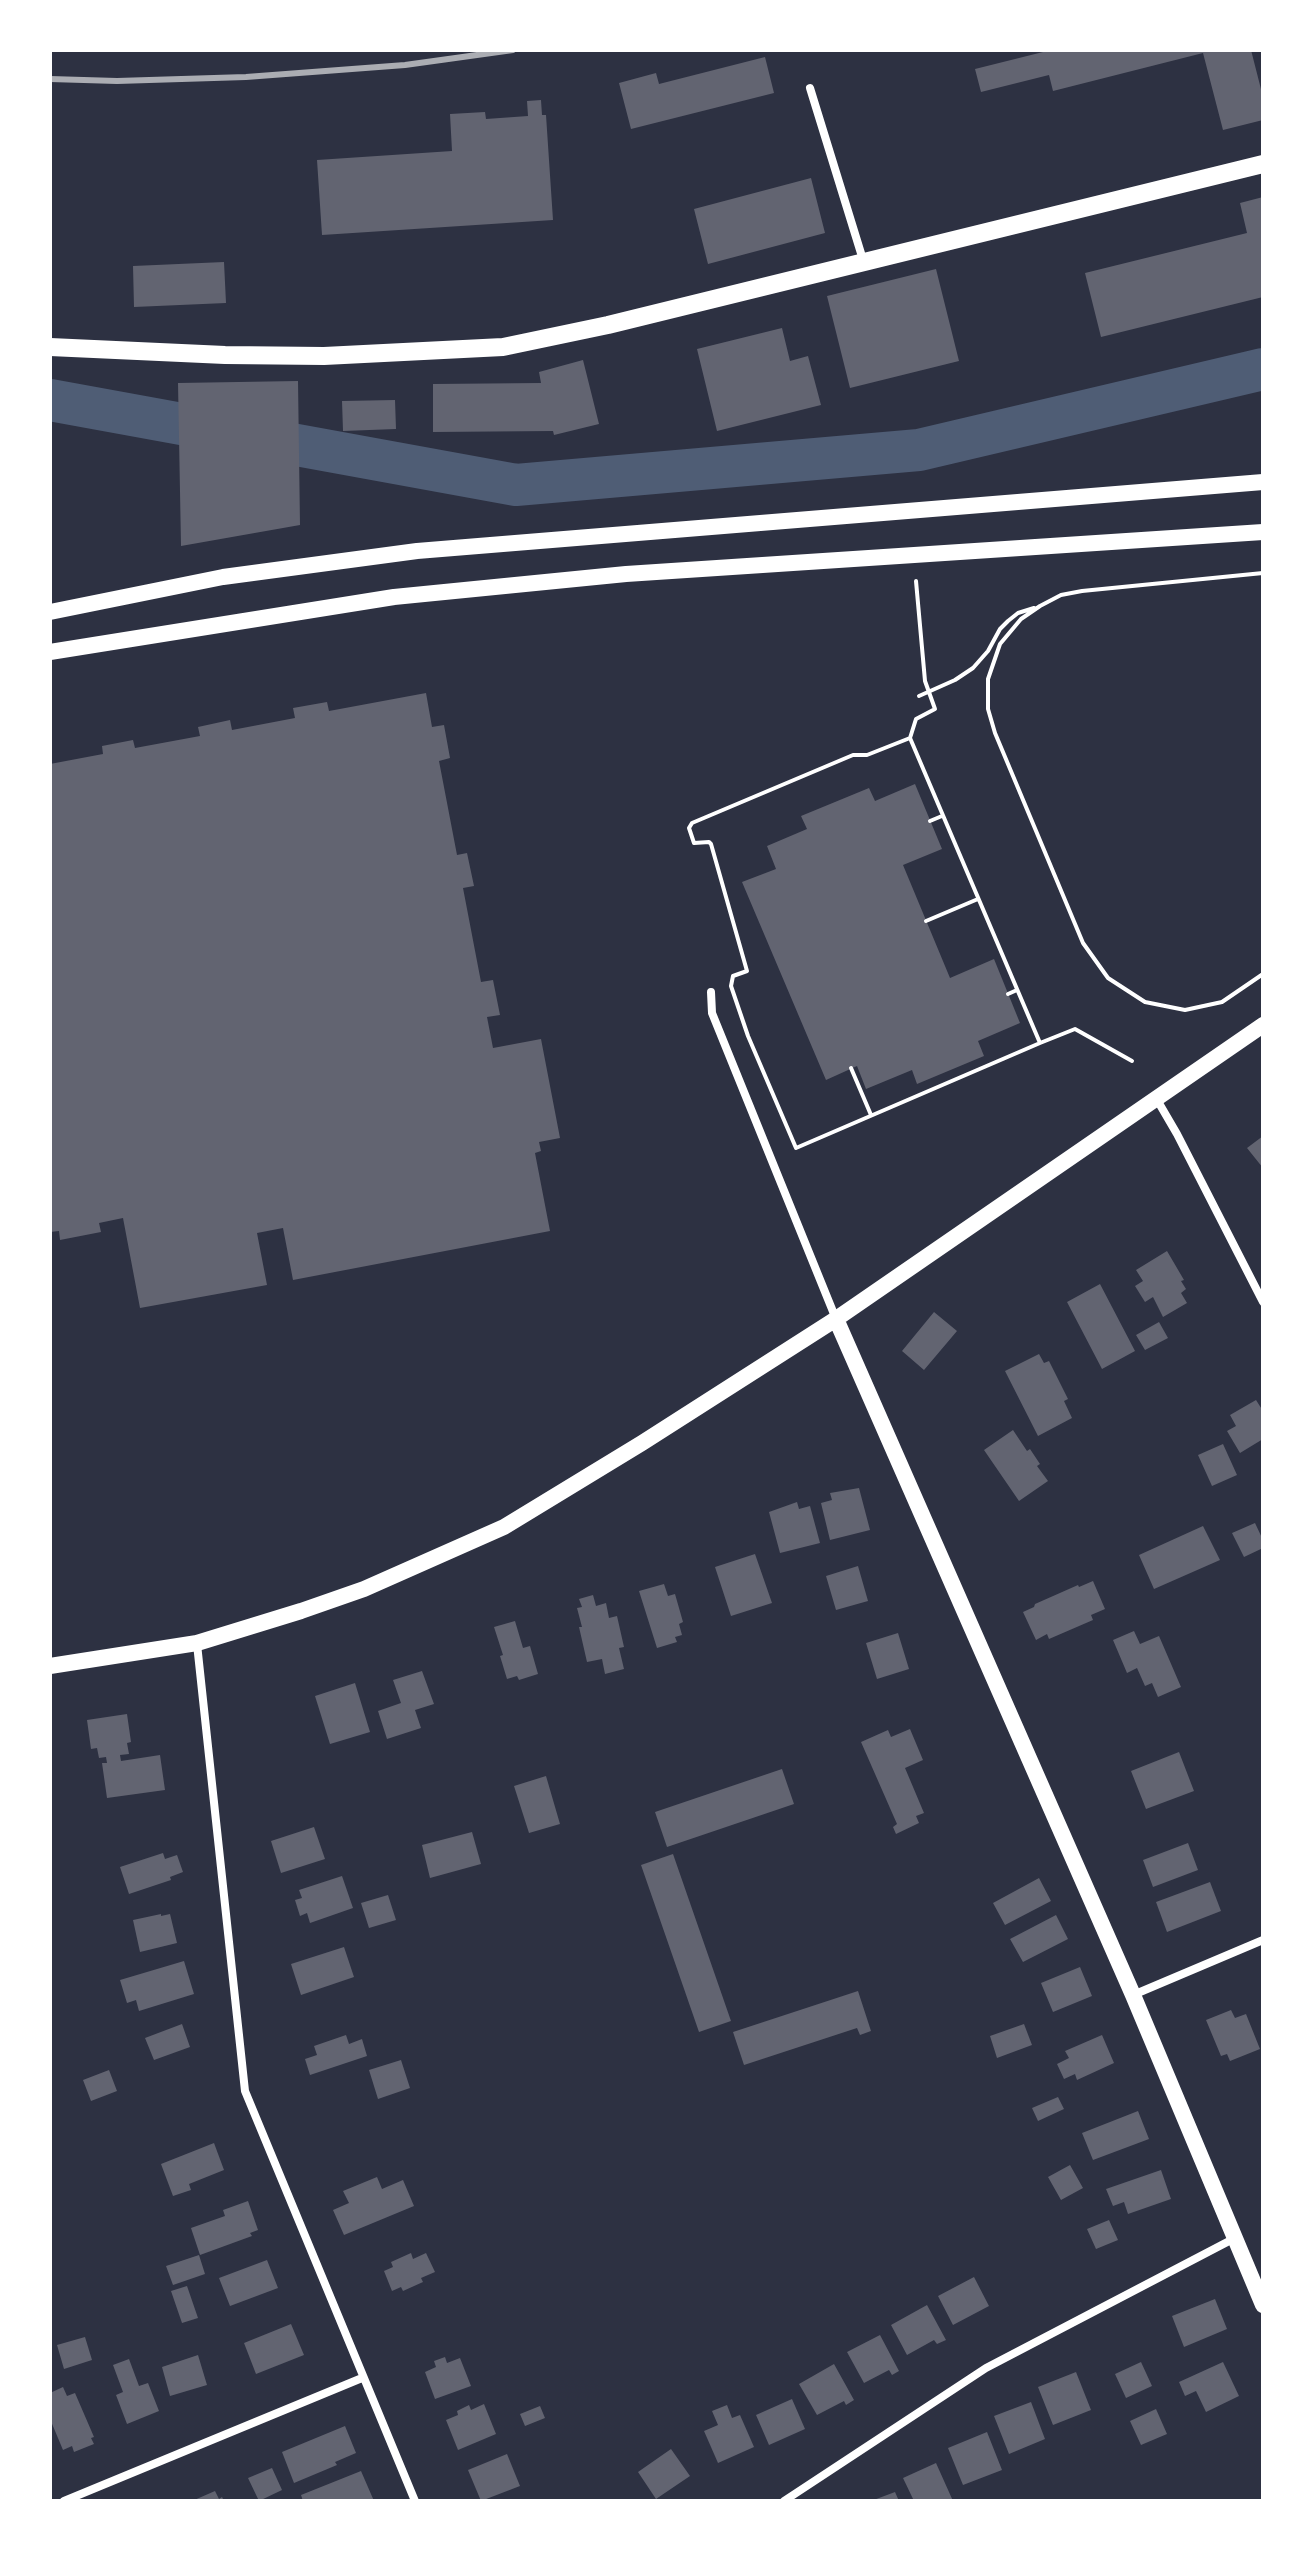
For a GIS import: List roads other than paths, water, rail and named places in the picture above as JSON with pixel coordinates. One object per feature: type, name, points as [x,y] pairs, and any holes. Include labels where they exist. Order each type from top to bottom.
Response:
[{"type":"highway","points":[[50,347],[324,356],[503,347],[864,263],[1263,164]]},
{"type":"main road","points":[[50,612],[223,577],[417,551],[1263,482]]},
{"type":"main road","points":[[50,652],[394,597],[533,583],[626,574],[1263,532]]},
{"type":"main road","points":[[50,1666],[197,1643],[364,1589],[504,1527],[836,1319],[1263,1025]]},
{"type":"main road","points":[[836,1319],[1133,1995],[1263,2305]]},
{"type":"street","points":[[810,88],[864,263]]},
{"type":"street","points":[[711,992],[712,1013],[836,1319]]},
{"type":"street","points":[[1155,1098],[1177,1134],[1263,1302]]},
{"type":"street","points":[[197,1643],[245,2091],[415,2501]]},
{"type":"street","points":[[1133,1995],[1263,1940]]},
{"type":"street","points":[[784,2501],[986,2368],[1236,2237]]},
{"type":"street","points":[[64,2501],[362,2378]]},
{"type":"waterway","points":[[50,400],[516,485],[919,450],[1263,369]]},
{"type":"railway","points":[[50,79],[117,81],[246,77],[405,65],[513,50]]}]
